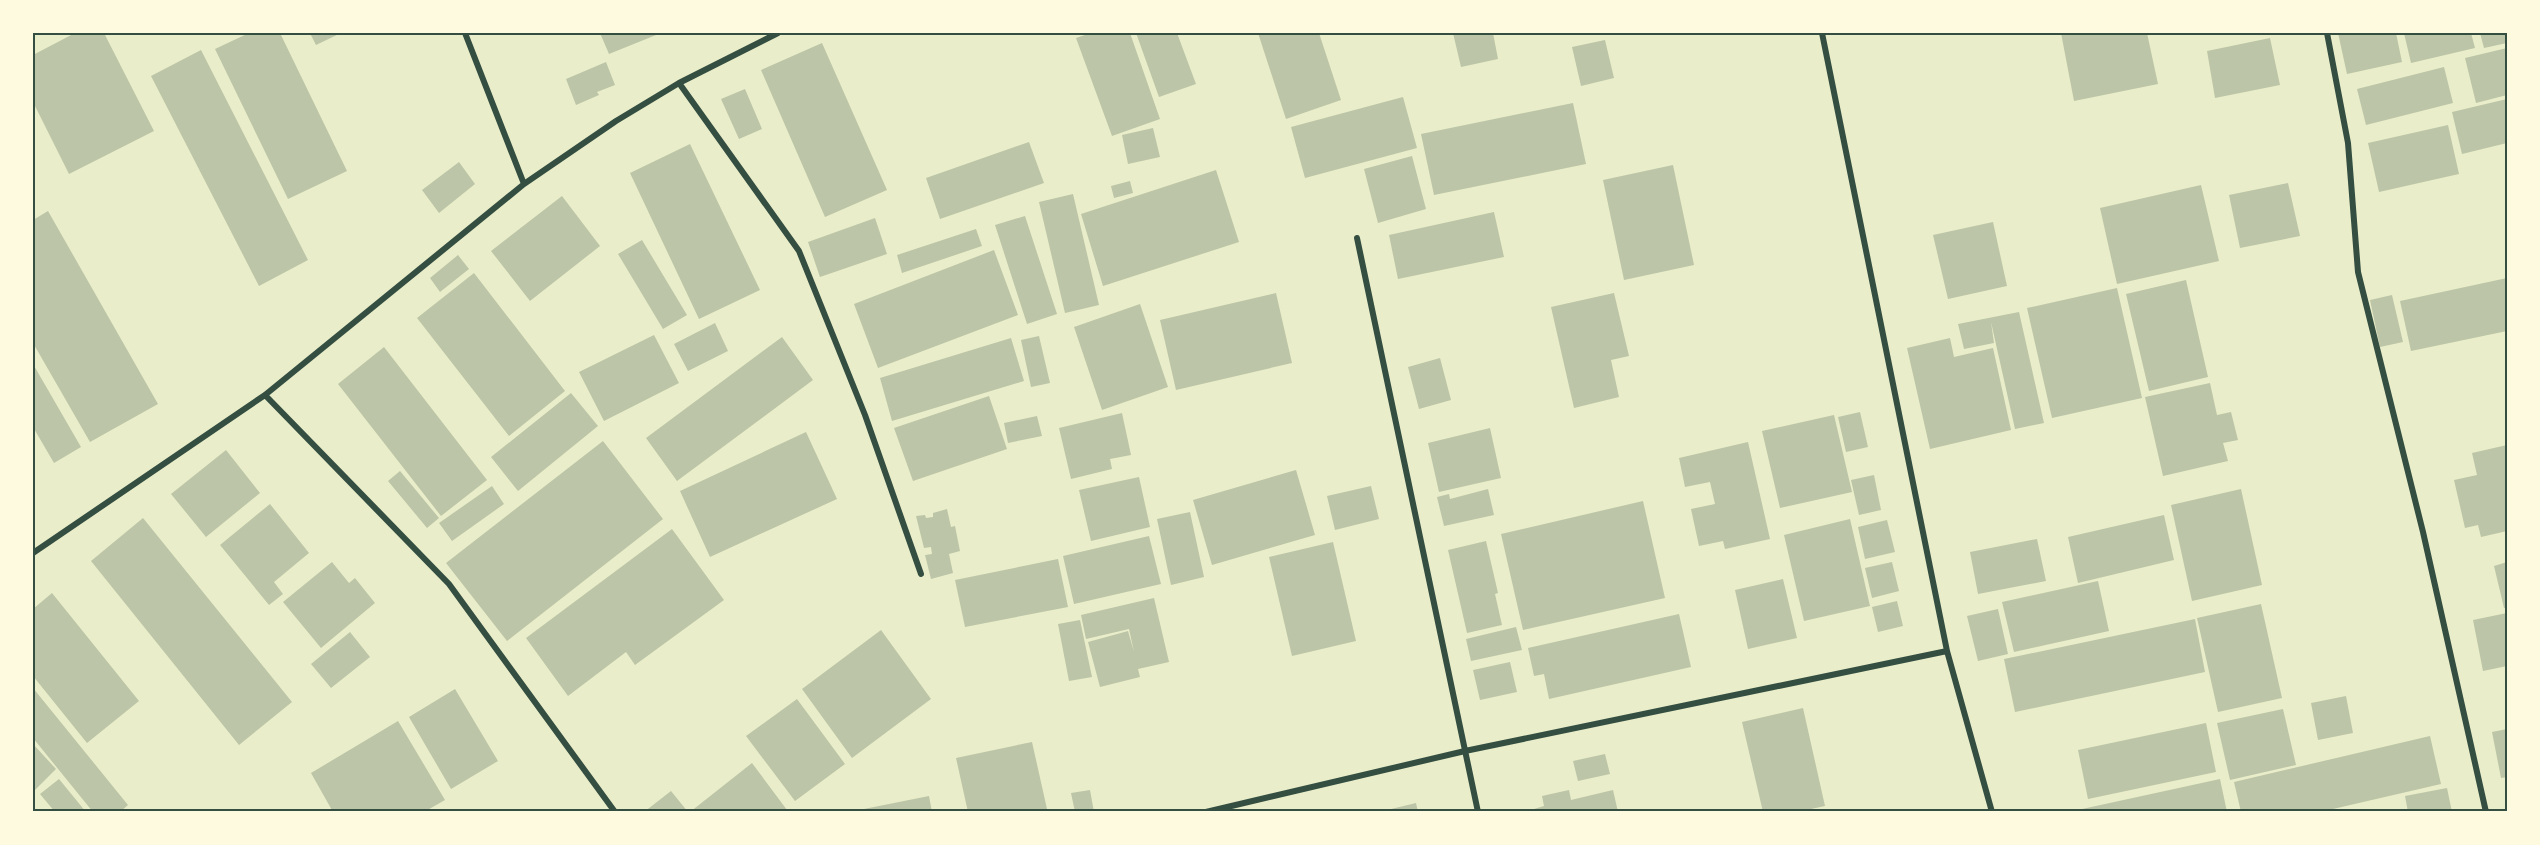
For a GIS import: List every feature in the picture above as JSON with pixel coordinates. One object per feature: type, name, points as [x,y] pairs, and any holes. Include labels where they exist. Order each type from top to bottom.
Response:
[{"type":"street","points":[[465,33],[524,184]]},
{"type":"street","points":[[33,553],[265,395],[524,184],[616,121],[679,83],[778,33]]},
{"type":"street","points":[[1822,33],[1947,651],[1992,812]]},
{"type":"street","points":[[2327,33],[2348,143],[2358,272],[2423,532],[2486,812]]},
{"type":"street","points":[[679,83],[799,251],[865,415],[921,574]]},
{"type":"street","points":[[1357,238],[1478,812]]},
{"type":"street","points":[[265,395],[449,584],[615,812]]},
{"type":"street","points":[[1206,812],[1466,751],[1947,651]]},
{"type":"building","points":[[75,33],[104,33],[154,131],[69,174],[33,102],[33,55]]},
{"type":"building","points":[[249,33],[280,33],[347,171],[288,199],[215,49]]},
{"type":"building","points":[[310,33],[341,33],[316,45]]},
{"type":"building","points":[[600,33],[661,33],[609,54]]},
{"type":"building","points":[[1091,33],[1130,33],[1160,119],[1112,136],[1076,38]]},
{"type":"building","points":[[1136,33],[1177,33],[1196,84],[1159,97]]},
{"type":"building","points":[[1258,33],[1319,33],[1341,100],[1286,119]]},
{"type":"building","points":[[1453,33],[1493,33],[1498,59],[1461,67]]},
{"type":"building","points":[[2061,33],[2147,33],[2158,84],[2074,101]]},
{"type":"building","points":[[2338,33],[2396,33],[2402,62],[2347,74]]},
{"type":"building","points":[[2404,33],[2471,33],[2475,48],[2411,63]]},
{"type":"building","points":[[2480,33],[2507,33],[2507,43],[2484,48]]},
{"type":"building","points":[[2270,38],[2280,85],[2215,98],[2207,51]]},
{"type":"building","points":[[1605,40],[1614,78],[1581,86],[1572,47]]},
{"type":"building","points":[[822,43],[887,190],[825,217],[761,70]]},
{"type":"building","points":[[2507,48],[2507,95],[2476,103],[2465,58]]},
{"type":"building","points":[[201,50],[308,260],[259,286],[151,76]]},
{"type":"building","points":[[606,62],[615,85],[597,92],[599,95],[576,105],[566,79]]},
{"type":"building","points":[[2444,67],[2453,103],[2366,125],[2357,89]]},
{"type":"building","points":[[745,89],[762,129],[739,139],[721,99]]},
{"type":"building","points":[[1403,97],[1417,148],[1305,178],[1291,127]]},
{"type":"building","points":[[2507,99],[2507,143],[2462,154],[2452,112]]},
{"type":"building","points":[[1573,103],[1586,164],[1434,195],[1421,134]]},
{"type":"building","points":[[2448,125],[2459,174],[2379,192],[2368,143]]},
{"type":"building","points":[[1153,128],[1160,157],[1128,164],[1122,135]]},
{"type":"building","points":[[1029,142],[1044,183],[940,219],[926,178]]},
{"type":"building","points":[[690,144],[760,290],[699,319],[630,173]]},
{"type":"building","points":[[1412,156],[1426,209],[1378,223],[1364,169]]},
{"type":"building","points":[[459,162],[475,184],[439,213],[422,190]]},
{"type":"building","points":[[1673,165],[1694,265],[1624,280],[1603,180]]},
{"type":"building","points":[[1216,170],[1239,242],[1103,286],[1081,214]]},
{"type":"building","points":[[1130,181],[1133,193],[1114,198],[1111,186]]},
{"type":"building","points":[[2288,183],[2300,236],[2240,248],[2229,195]]},
{"type":"building","points":[[2201,185],[2219,261],[2117,284],[2100,208]]},
{"type":"building","points":[[1073,194],[1099,305],[1065,313],[1039,202]]},
{"type":"building","points":[[562,196],[600,246],[530,301],[491,251]]},
{"type":"building","points":[[48,211],[158,404],[90,442],[33,343],[33,220]]},
{"type":"building","points":[[1494,212],[1504,257],[1398,279],[1389,235]]},
{"type":"building","points":[[1025,216],[1057,314],[1027,324],[995,225]]},
{"type":"building","points":[[875,218],[887,254],[820,277],[808,242]]},
{"type":"building","points":[[1993,222],[2007,286],[1948,299],[1933,235]]},
{"type":"building","points":[[976,229],[982,246],[902,273],[897,255]]},
{"type":"building","points":[[642,240],[687,315],[663,329],[618,254]]},
{"type":"building","points":[[994,250],[1018,315],[878,368],[854,304]]},
{"type":"building","points":[[458,255],[469,269],[440,292],[430,278]]},
{"type":"building","points":[[474,273],[565,391],[509,436],[417,318]]},
{"type":"building","points":[[2507,278],[2507,331],[2411,351],[2400,301]]},
{"type":"building","points":[[2186,280],[2208,377],[2149,391],[2126,294]]},
{"type":"building","points":[[2117,288],[2142,398],[2052,418],[2027,308]]},
{"type":"building","points":[[1276,293],[1292,363],[1176,390],[1160,320]]},
{"type":"building","points":[[1614,293],[1629,356],[1611,360],[1619,397],[1574,408],[1551,307]]},
{"type":"building","points":[[2392,295],[2403,342],[2380,347],[2370,300]]},
{"type":"building","points":[[1140,304],[1168,387],[1102,410],[1074,327]]},
{"type":"building","points":[[2019,312],[2044,423],[2015,429],[1991,322],[1994,343],[1964,349],[1958,324]]},
{"type":"building","points":[[715,323],[728,351],[688,371],[674,344]]},
{"type":"building","points":[[654,335],[679,383],[604,421],[579,372]]},
{"type":"building","points":[[1039,336],[1050,383],[1031,387],[1021,340]]},
{"type":"building","points":[[782,337],[813,380],[677,481],[646,438]]},
{"type":"building","points":[[1011,338],[1024,381],[892,421],[880,378]]},
{"type":"building","points":[[1950,338],[1954,357],[1993,348],[2011,430],[1930,449],[1907,348]]},
{"type":"building","points":[[384,347],[487,480],[441,516],[338,384]]},
{"type":"building","points":[[1440,358],[1451,400],[1419,409],[1408,367]]},
{"type":"building","points":[[33,364],[81,447],[54,463],[33,427]]},
{"type":"building","points":[[2210,383],[2217,415],[2231,412],[2238,440],[2223,443],[2228,461],[2163,476],[2145,397]]},
{"type":"building","points":[[571,393],[598,426],[518,491],[491,457]]},
{"type":"building","points":[[989,396],[1007,449],[913,481],[894,428]]},
{"type":"building","points":[[1860,412],[1868,447],[1846,452],[1838,417]]},
{"type":"building","points":[[1122,413],[1131,455],[1110,459],[1112,469],[1071,479],[1059,428]]},
{"type":"building","points":[[1834,415],[1852,492],[1780,508],[1762,431]]},
{"type":"building","points":[[1037,416],[1042,436],[1008,443],[1004,423]]},
{"type":"building","points":[[1490,428],[1501,478],[1439,492],[1428,443]]},
{"type":"building","points":[[806,432],[837,499],[710,557],[680,491]]},
{"type":"building","points":[[603,441],[663,519],[507,641],[446,563]]},
{"type":"building","points":[[1748,442],[1770,539],[1725,549],[1723,541],[1699,546],[1691,509],[1715,504],[1710,482],[1685,487],[1679,458]]},
{"type":"building","points":[[2507,445],[2507,531],[2481,537],[2478,525],[2465,528],[2454,480],[2477,475],[2472,453]]},
{"type":"building","points":[[226,450],[260,493],[206,537],[171,494]]},
{"type":"building","points":[[1296,470],[1315,535],[1212,565],[1193,500]]},
{"type":"building","points":[[400,471],[439,518],[427,528],[388,481]]},
{"type":"building","points":[[1874,475],[1881,510],[1859,515],[1851,480]]},
{"type":"building","points":[[1139,477],[1150,527],[1091,541],[1079,490]]},
{"type":"building","points":[[492,486],[504,504],[452,541],[439,523]]},
{"type":"building","points":[[1371,486],[1379,519],[1335,530],[1327,496]]},
{"type":"building","points":[[1488,489],[1494,515],[1444,526],[1437,497],[1449,494],[1450,499]]},
{"type":"building","points":[[2241,489],[2262,585],[2192,601],[2171,505]]},
{"type":"building","points":[[1643,501],[1665,598],[1523,630],[1501,534]]},
{"type":"building","points":[[270,504],[309,553],[274,582],[283,594],[269,605],[220,545]]},
{"type":"building","points":[[947,509],[951,527],[955,526],[960,551],[949,554],[953,573],[931,579],[925,555],[932,554],[931,547],[924,548],[916,516],[933,517],[933,513]]},
{"type":"building","points":[[1190,512],[1204,577],[1171,585],[1157,519]]},
{"type":"building","points":[[2164,515],[2174,560],[2078,583],[2068,537]]},
{"type":"building","points":[[143,518],[292,702],[239,745],[91,561]]},
{"type":"building","points":[[1850,519],[1870,606],[1804,621],[1784,535]]},
{"type":"building","points":[[1887,520],[1895,552],[1865,559],[1858,527]]},
{"type":"building","points":[[672,529],[724,600],[635,665],[626,652],[568,696],[526,638]]},
{"type":"building","points":[[1149,536],[1161,584],[1074,604],[1063,556]]},
{"type":"building","points":[[2037,539],[2046,581],[1978,594],[1970,552]]},
{"type":"building","points":[[1486,541],[1498,593],[1495,594],[1502,625],[1467,633],[1448,550]]},
{"type":"building","points":[[1333,542],[1356,641],[1292,656],[1269,557]]},
{"type":"building","points":[[1058,559],[1068,607],[965,627],[955,580]]},
{"type":"building","points":[[332,562],[349,583],[355,578],[375,603],[321,648],[283,602]]},
{"type":"building","points":[[1892,562],[1899,591],[1872,598],[1865,568]]},
{"type":"building","points":[[2507,562],[2507,608],[2504,608],[2494,566]]},
{"type":"building","points":[[1783,579],[1797,638],[1748,649],[1735,590]]},
{"type":"building","points":[[2098,581],[2109,631],[2014,652],[2002,602]]},
{"type":"building","points":[[52,593],[139,701],[87,743],[33,676],[33,609]]},
{"type":"building","points":[[1154,598],[1169,662],[1138,669],[1140,677],[1100,687],[1088,642],[1128,631],[1134,652],[1129,629],[1086,639],[1081,615]]},
{"type":"building","points":[[1897,601],[1903,626],[1878,632],[1872,607]]},
{"type":"building","points":[[2261,604],[2282,698],[2218,712],[2197,618]]},
{"type":"building","points":[[1998,609],[2008,654],[1978,661],[1967,616]]},
{"type":"building","points":[[2507,613],[2507,666],[2483,671],[2473,620]]},
{"type":"building","points":[[1679,614],[1691,667],[1549,699],[1544,674],[1534,676],[1528,648]]},
{"type":"building","points":[[2195,619],[2205,672],[2015,712],[2004,659]]},
{"type":"building","points":[[1080,620],[1092,677],[1069,681],[1058,624]]},
{"type":"building","points":[[1516,627],[1522,650],[1471,661],[1466,639]]},
{"type":"building","points":[[881,630],[931,699],[852,758],[802,689]]},
{"type":"building","points":[[350,632],[370,657],[331,688],[311,664]]},
{"type":"building","points":[[1510,662],[1517,692],[1480,700],[1473,670]]},
{"type":"building","points":[[33,688],[128,805],[120,812],[93,812],[33,738]]},
{"type":"building","points":[[455,689],[498,761],[451,789],[409,717]]},
{"type":"building","points":[[2346,696],[2353,733],[2318,740],[2311,703]]},
{"type":"building","points":[[797,699],[845,764],[795,801],[746,736]]},
{"type":"building","points":[[1803,708],[1825,806],[1797,812],[1763,812],[1742,722]]},
{"type":"building","points":[[2283,709],[2296,765],[2230,780],[2217,723]]},
{"type":"building","points":[[398,721],[445,800],[424,812],[333,812],[311,773]]},
{"type":"building","points":[[2206,723],[2216,772],[2088,799],[2078,750]]},
{"type":"building","points":[[2507,729],[2507,777],[2501,778],[2492,732]]},
{"type":"building","points":[[2430,736],[2441,784],[2320,812],[2241,812],[2234,782]]},
{"type":"building","points":[[1032,742],[1047,809],[1034,812],[968,812],[956,758]]},
{"type":"building","points":[[33,744],[56,769],[33,792]]},
{"type":"building","points":[[1605,754],[1610,774],[1578,781],[1573,761]]},
{"type":"building","points":[[752,763],[787,810],[785,812],[690,812]]},
{"type":"building","points":[[59,779],[86,812],[55,812],[40,794]]},
{"type":"building","points":[[2220,779],[2227,812],[2073,812],[2073,811]]},
{"type":"building","points":[[2447,788],[2452,812],[2408,812],[2405,796]]},
{"type":"building","points":[[1090,790],[1094,812],[1075,812],[1071,793]]},
{"type":"building","points":[[1569,790],[1571,800],[1613,790],[1618,812],[1524,812],[1544,806],[1542,796]]},
{"type":"building","points":[[671,791],[688,812],[644,812]]},
{"type":"building","points":[[929,796],[932,812],[854,812],[854,811]]},
{"type":"building","points":[[1416,803],[1418,812],[1383,812],[1383,811]]}]
